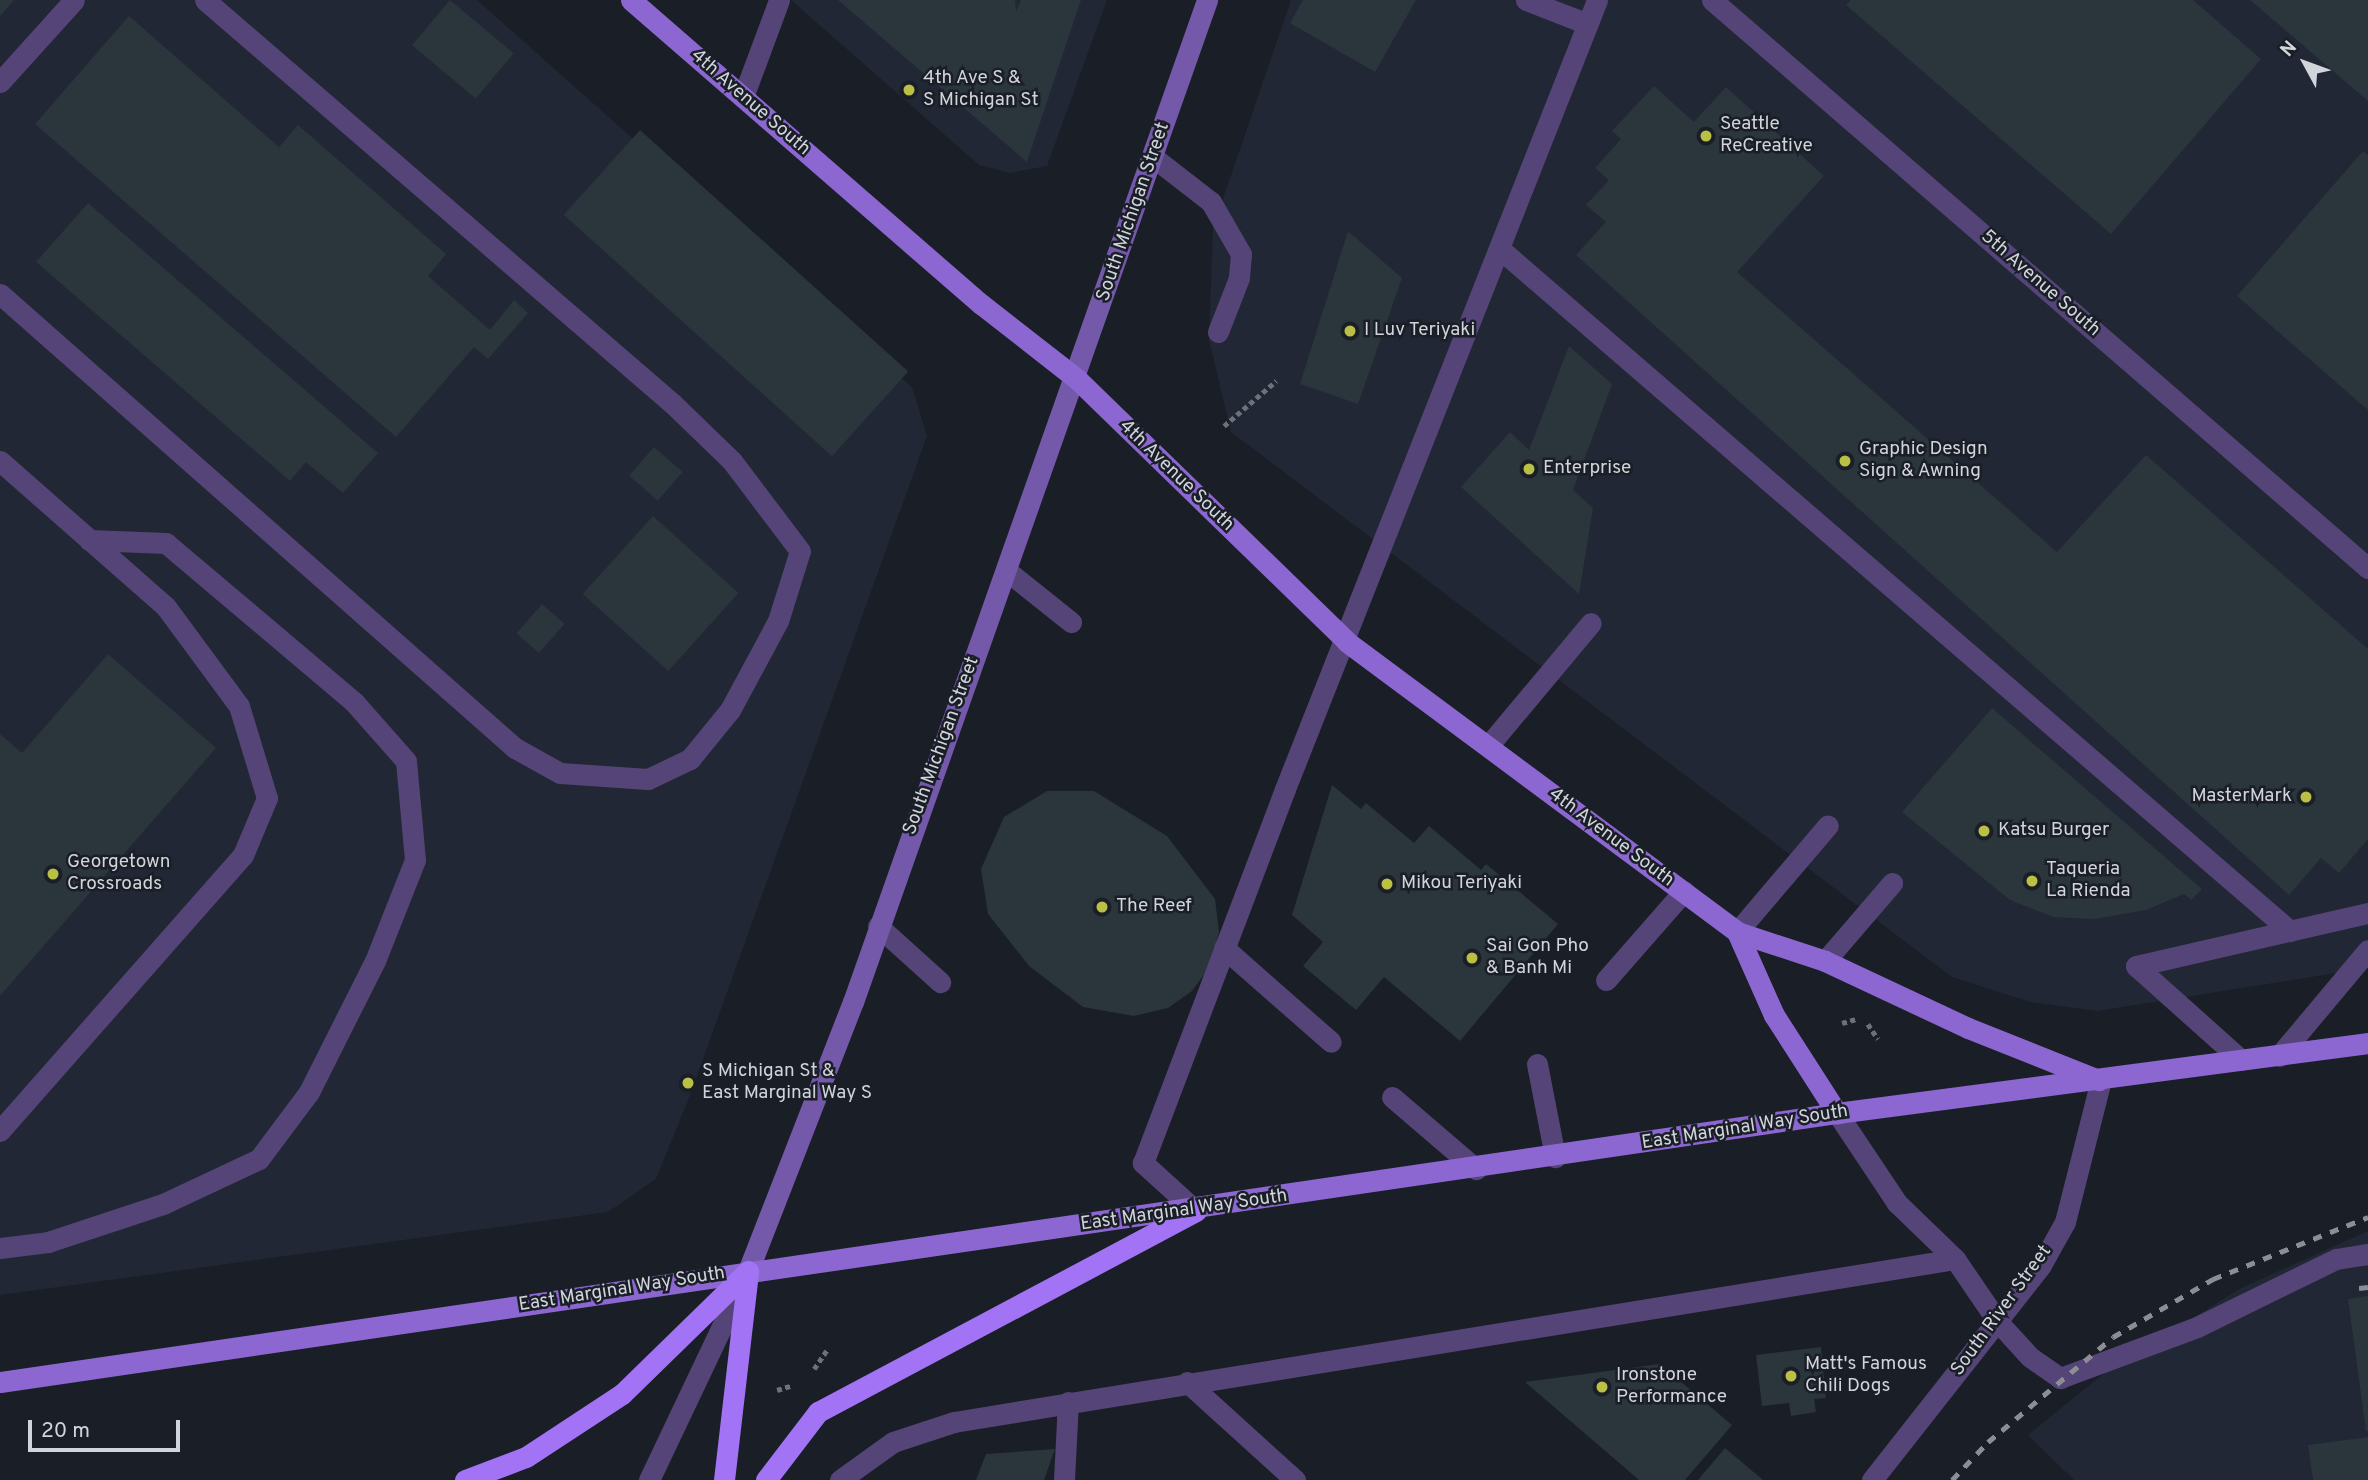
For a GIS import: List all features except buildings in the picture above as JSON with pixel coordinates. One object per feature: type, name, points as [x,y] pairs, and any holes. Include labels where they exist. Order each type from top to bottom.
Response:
[{"type":"highway","points":[[766,1480],[818,1412],[1196,1211]]},
{"type":"highway","points":[[465,1480],[526,1457],[622,1394],[748,1271]]},
{"type":"highway","points":[[724,1480],[748,1271]]},
{"type":"main road","name":"4th Avenue South","points":[[631,0],[981,304],[1077,379],[1347,642],[1737,932],[1825,961],[1968,1028],[2101,1080]]},
{"type":"main road","name":"South Michigan Street","points":[[748,1271],[878,926],[1077,379],[1208,0]]},
{"type":"main road","name":"4th Avenue South","points":[[1737,932],[1774,1015],[1837,1113]]},
{"type":"main road","name":"East Marginal Way South","points":[[0,1382],[748,1271],[1196,1211],[1837,1113],[2368,1043]]},
{"type":"street","points":[[0,82],[74,0]]},
{"type":"street","points":[[0,294],[515,748],[560,773],[648,779],[690,759],[730,710],[778,621],[800,551],[732,461],[673,404],[205,0]]},
{"type":"street","points":[[743,96],[779,0]]},
{"type":"street","points":[[1526,0],[1588,24]]},
{"type":"street","points":[[1196,1211],[1143,1163],[1224,948],[1347,642],[1597,0]]},
{"type":"street","name":"5th Avenue South","points":[[1712,0],[2368,568]]},
{"type":"street","points":[[1153,157],[1210,202],[1241,254],[1239,278],[1218,332]]},
{"type":"street","points":[[1500,249],[2290,931]]},
{"type":"street","points":[[0,461],[166,607],[239,706],[267,798],[243,855],[0,1131]]},
{"type":"street","points":[[0,1248],[48,1242],[163,1204],[260,1159],[309,1092],[375,961],[415,860],[406,761],[354,702],[166,543],[89,540]]},
{"type":"street","points":[[1007,571],[1071,622]]},
{"type":"street","points":[[1488,746],[1591,623]]},
{"type":"street","points":[[1737,932],[1828,825]]},
{"type":"street","points":[[1825,961],[1892,883]]},
{"type":"street","points":[[1606,980],[1684,891]]},
{"type":"street","points":[[2241,1060],[2136,966],[2368,913]]},
{"type":"street","points":[[878,926],[940,982]]},
{"type":"street","points":[[1224,948],[1331,1042]]},
{"type":"street","points":[[2279,1056],[2368,950]]},
{"type":"street","points":[[1537,1064],[1555,1157]]},
{"type":"street","name":"South River Street","points":[[1872,1480],[1998,1322],[2065,1222],[2101,1080]]},
{"type":"street","points":[[1392,1097],[1476,1169]]},
{"type":"street","name":"4th Avenue South","points":[[1837,1113],[1897,1203],[1955,1259],[1998,1322],[2030,1357],[2060,1378],[2197,1328],[2336,1259],[2368,1254]]},
{"type":"street","points":[[847,1474],[893,1442],[954,1422],[1955,1259]]},
{"type":"street","name":"South Michigan Street","points":[[649,1480],[748,1271]]},
{"type":"street","points":[[1187,1382],[1295,1480]]},
{"type":"street","points":[[1064,1480],[1068,1402]]},
{"type":"path","points":[[1224,426],[1276,381]]},
{"type":"path","points":[[1842,1023],[1863,1017],[1878,1038]]},
{"type":"shaded area","points":[[0,0],[477,0],[912,387],[927,436],[689,1098],[656,1179],[608,1212],[0,1295]]},
{"type":"shaded area","points":[[791,0],[1107,0],[1047,166],[1010,173],[979,165]]},
{"type":"shaded area","points":[[1291,0],[2368,0],[2368,968],[2097,1011],[2030,1002],[1952,977],[1231,432],[1209,340],[1213,228]]},
{"type":"shaded area","points":[[2368,1231],[2368,1480],[2074,1480],[2028,1435],[2103,1374],[2241,1288]]},
{"type":"railway","points":[[1952,1480],[1988,1442],[2113,1337],[2213,1279],[2368,1217]]},
{"type":"railway","points":[[2359,1288],[2368,1287]]},
{"type":"place","name":"4th Ave S & S Michigan St","points":[[909,90]]},
{"type":"place","name":"Seattle ReCreative","points":[[1706,136]]},
{"type":"place","name":"I Luv Teriyaki","points":[[1350,331]]},
{"type":"place","name":"Graphic Design Sign & Awning","points":[[1845,461]]},
{"type":"place","name":"Enterprise","points":[[1529,469]]},
{"type":"place","name":"MasterMark","points":[[2306,797]]},
{"type":"place","name":"Katsu Burger","points":[[1984,831]]},
{"type":"place","name":"Georgetown Crossroads","points":[[53,874]]},
{"type":"place","name":"Taqueria La Rienda","points":[[2032,881]]},
{"type":"place","name":"Mikou Teriyaki","points":[[1387,884]]},
{"type":"place","name":"The Reef","points":[[1102,907]]},
{"type":"place","name":"Sai Gon Pho & Banh Mi","points":[[1472,958]]},
{"type":"place","name":"S Michigan St & East Marginal Way S","points":[[688,1083]]},
{"type":"place","name":"Matt's Famous Chili Dogs","points":[[1791,1376]]},
{"type":"place","name":"Ironstone Performance","points":[[1602,1387]]}]
